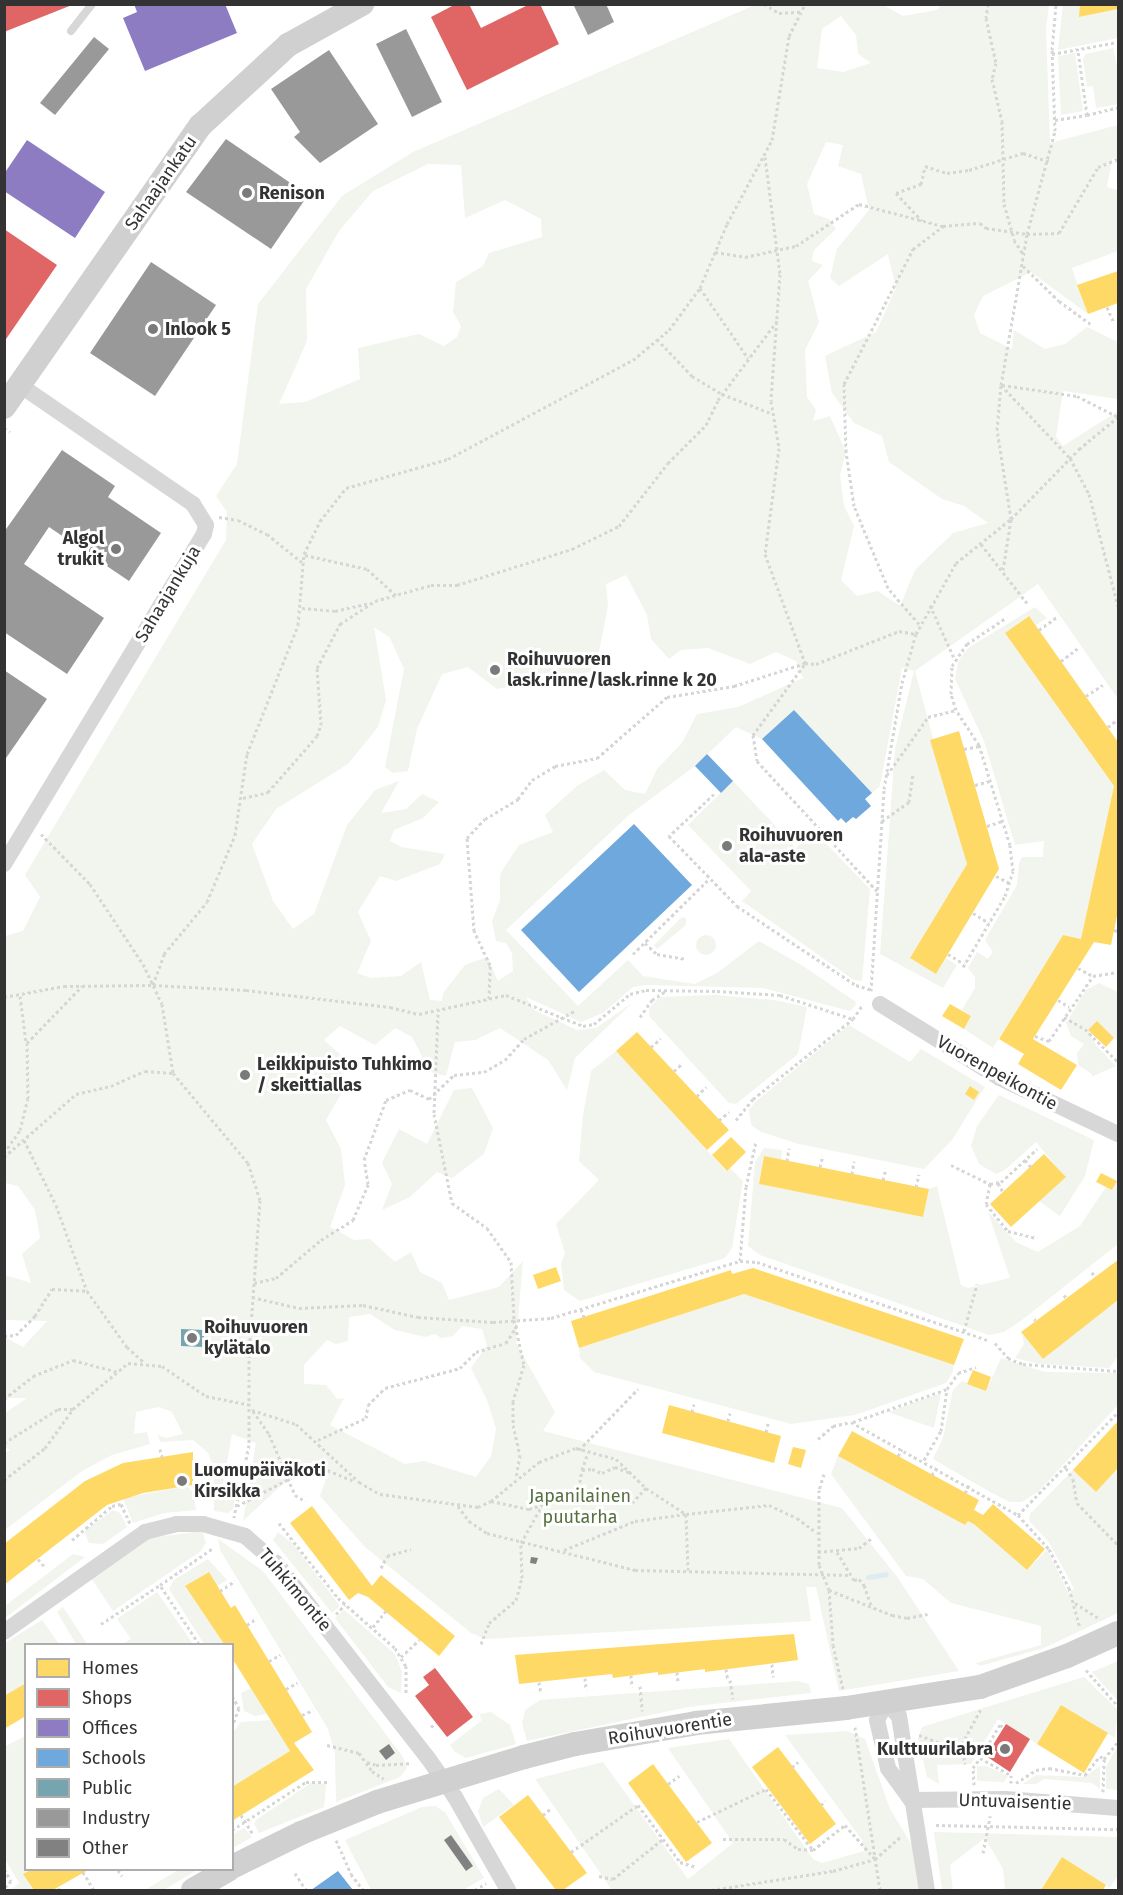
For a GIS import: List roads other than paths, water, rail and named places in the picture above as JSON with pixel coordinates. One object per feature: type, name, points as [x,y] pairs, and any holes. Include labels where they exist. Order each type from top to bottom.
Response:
[{"type":"main road","name":"Sahaajankatu","points":[[4,407],[200,126],[288,45],[362,4]]},
{"type":"main road","name":"Roihuvuorentie","points":[[234,1866],[331,1820],[445,1780],[575,1744],[696,1723],[886,1703],[980,1687],[1067,1656],[1114,1629]]},
{"type":"main road","points":[[194,1890],[225,1871]]},
{"type":"street","name":"Sahaajankuja","points":[[4,864],[204,534],[206,525],[193,504],[20,385]]},
{"type":"street","name":"Vuorenpeikontie","points":[[876,997],[1000,1078],[1119,1134]]},
{"type":"street","name":"Tuhkimontie","points":[[4,1632],[145,1532],[177,1524],[232,1530],[260,1546],[276,1563],[445,1780],[508,1890]]},
{"type":"street","points":[[886,1703],[878,1720],[888,1768],[911,1800],[927,1890]]},
{"type":"street","name":"Untuvaisentie","points":[[911,1800],[999,1799],[1119,1808]]},
{"type":"lane","points":[[71,31],[92,4]]},
{"type":"waterway","points":[[868,1577],[886,1574]]},
{"type":"place","name":"Renison","points":[[247,193]]},
{"type":"place","name":"Inlook 5","points":[[153,329]]},
{"type":"place","name":"Algol trukit","points":[[116,549]]},
{"type":"place","name":"Roihuvuoren lask.rinne/lask.rinne k 20","points":[[495,670]]},
{"type":"place","name":"Roihuvuoren ala-aste","points":[[727,846]]},
{"type":"place","name":"Leikkipuisto Tuhkimo / skeittiallas","points":[[245,1075]]},
{"type":"place","name":"Roihuvuoren kylätalo","points":[[192,1338]]},
{"type":"place","name":"Luomupäiväkoti Kirsikka","points":[[182,1481]]},
{"type":"place","name":"Kulttuurilabra","points":[[1005,1749]]},
{"type":"park label","name":"Japanilainen puutarha","points":[[580,1507]]}]
